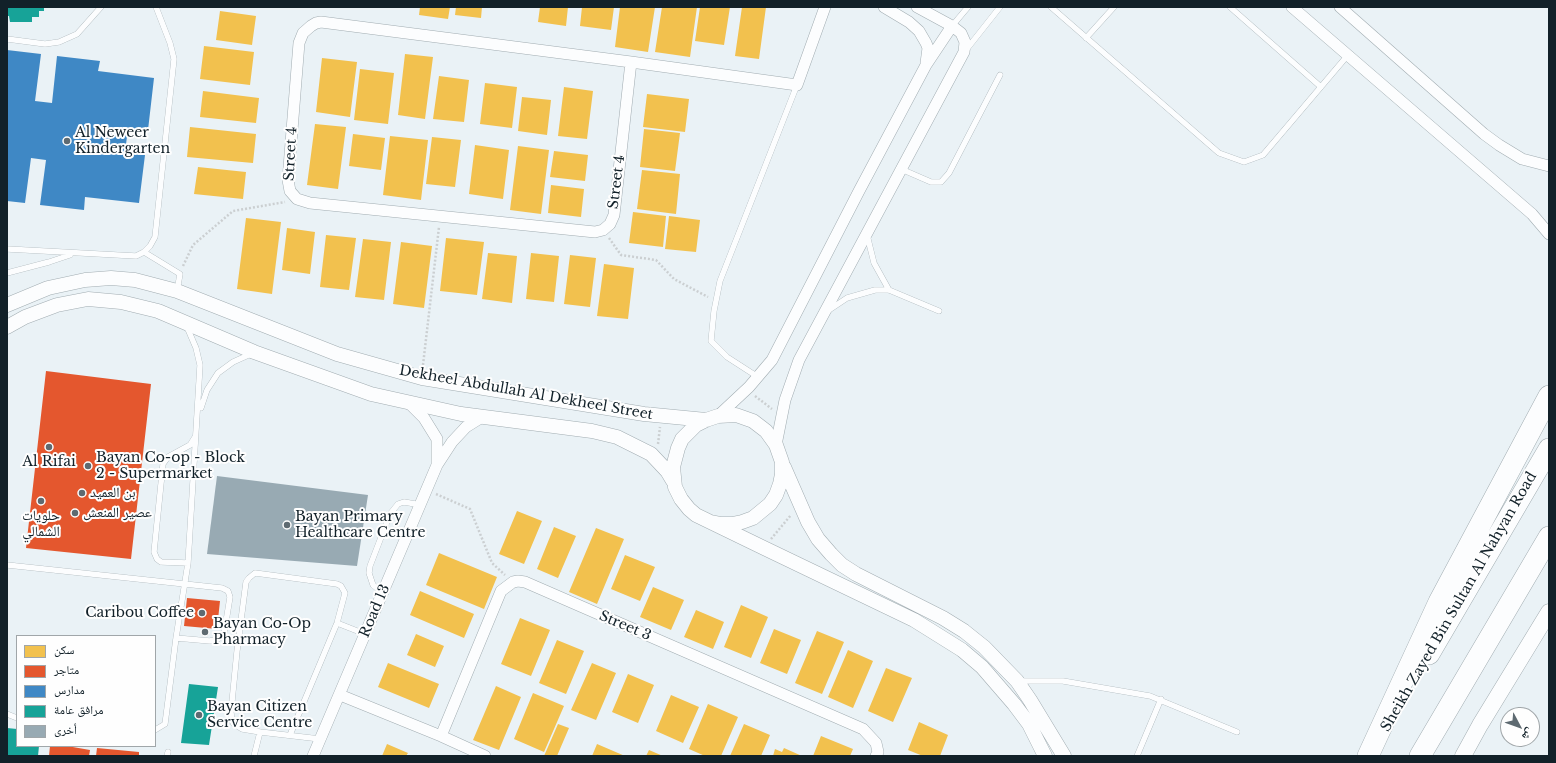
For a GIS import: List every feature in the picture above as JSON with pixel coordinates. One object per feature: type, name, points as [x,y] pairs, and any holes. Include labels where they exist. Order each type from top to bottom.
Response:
[{"type":"highway","points":[[1368,756],[1439,602],[1549,396]]},
{"type":"highway","name":"Sheikh Zayed Bin Sultan Al Nahyan Road","points":[[1368,756],[1549,449]]},
{"type":"highway","points":[[1420,756],[1549,537]]},
{"type":"main road","points":[[1463,756],[1480,725],[1549,612]]},
{"type":"street","points":[[797,85],[825,7]]},
{"type":"street","points":[[884,7],[909,22],[920,31],[928,48],[926,65]]},
{"type":"street","points":[[776,445],[786,400],[799,360],[964,52],[965,42],[961,33],[952,26],[917,7]]},
{"type":"street","points":[[1292,7],[1532,214],[1549,234]]},
{"type":"street","points":[[1340,7],[1489,138],[1522,159],[1549,166]]},
{"type":"street","name":"Street 4","points":[[631,62],[614,215],[610,224],[603,230],[595,232],[310,203],[297,199],[290,191],[288,180],[299,43],[303,33],[316,23],[321,22],[631,62],[797,85]]},
{"type":"street","points":[[952,26],[926,65],[772,360],[749,387],[712,418],[689,431],[678,448],[673,467],[676,487],[681,499],[696,515],[914,620],[962,650],[982,668],[1014,704],[1029,724],[1044,756]]},
{"type":"street","name":"Dekheel Abdullah Al Dekheel Street","points":[[7,305],[48,288],[85,280],[110,278],[135,280],[178,291],[337,354],[422,378],[644,414],[712,418]]},
{"type":"street","name":"Dekheel Abdullah Al Dekheel Street","points":[[7,327],[25,317],[57,304],[88,299],[128,304],[158,311],[254,352],[371,394],[461,414],[592,430],[617,437],[651,454],[667,471],[676,487]]},
{"type":"street","name":"Road 13","points":[[408,402],[424,418],[437,439],[437,465]]},
{"type":"street","points":[[712,418],[736,416],[752,421],[766,431],[776,445],[800,505],[818,538],[831,554],[842,565],[870,582],[915,603],[964,631],[984,648],[1017,681],[1064,756]]},
{"type":"street","name":"Road 13","points":[[313,756],[437,465],[452,442],[466,427],[482,417]]},
{"type":"street","points":[[710,522],[721,524],[742,522],[754,518],[762,512],[776,495],[782,474],[782,462]]},
{"type":"street","points":[[441,736],[501,591],[512,582]]},
{"type":"street","name":"Street 3","points":[[512,582],[525,582],[864,729],[876,743],[878,752],[876,756]]},
{"type":"street","points":[[340,695],[441,736],[485,756]]},
{"type":"street","points":[[1467,756],[1480,725]]},
{"type":"lane","points":[[7,39],[45,44],[59,42],[77,34],[101,7]]},
{"type":"lane","points":[[7,250],[136,256],[144,252],[150,246],[155,237],[174,60],[170,43],[156,7]]},
{"type":"lane","points":[[952,26],[968,7]]},
{"type":"lane","points":[[964,52],[1000,7]]},
{"type":"lane","points":[[1051,7],[1219,153],[1244,162],[1263,155],[1348,55]]},
{"type":"lane","points":[[1086,38],[1114,7]]},
{"type":"lane","points":[[1230,7],[1321,87]]},
{"type":"lane","points":[[901,169],[931,182],[941,182],[949,173],[1000,75]]},
{"type":"lane","points":[[758,377],[727,357],[711,341],[716,301],[720,281],[797,85]]},
{"type":"lane","points":[[866,234],[874,263],[889,290]]},
{"type":"lane","points":[[144,252],[180,274],[178,291]]},
{"type":"lane","points":[[7,273],[49,262],[75,253]]},
{"type":"lane","points":[[824,314],[847,298],[874,290],[889,290],[939,311]]},
{"type":"lane","points":[[156,729],[165,724],[176,638],[186,584],[188,563],[200,365],[196,348],[185,322]]},
{"type":"lane","points":[[198,416],[207,390],[218,373],[233,362],[254,352]]},
{"type":"lane","points":[[188,563],[161,562],[156,559],[154,552],[163,464],[168,457],[190,445],[196,437]]},
{"type":"lane","points":[[383,592],[373,585],[369,573],[370,566],[390,514],[393,508],[404,502],[421,505]]},
{"type":"lane","points":[[7,565],[222,588],[228,591],[230,597],[224,634],[218,639],[210,641],[176,638]]},
{"type":"lane","points":[[290,735],[337,623],[345,593],[341,586],[337,584],[258,573],[249,578],[246,582],[231,716],[232,721],[238,727],[260,732],[320,739]]},
{"type":"lane","points":[[337,623],[365,634]]},
{"type":"lane","points":[[1017,681],[1063,681],[1150,696],[1161,699],[1237,732]]},
{"type":"lane","points":[[1137,756],[1161,699]]},
{"type":"lane","points":[[254,756],[260,732]]},
{"type":"path","points":[[180,274],[193,245],[233,211],[297,199]]},
{"type":"path","points":[[422,378],[440,216]]},
{"type":"path","points":[[603,230],[621,255],[656,260],[674,279],[716,301]]},
{"type":"path","points":[[749,387],[757,398],[774,410],[783,412]]},
{"type":"path","points":[[651,454],[658,444],[661,416]]},
{"type":"path","points":[[427,491],[470,509],[492,563],[512,582]]},
{"type":"path","points":[[764,548],[800,505]]},
{"type":"building: سكن","points":[[420,7],[450,7],[448,19],[419,15]]},
{"type":"building: سكن","points":[[456,7],[482,7],[481,18],[455,15]]},
{"type":"building: سكن","points":[[540,7],[568,7],[566,26],[538,22]]},
{"type":"building: سكن","points":[[582,7],[614,7],[611,30],[580,26]]},
{"type":"building: سكن","points":[[620,7],[655,7],[648,52],[615,47]]},
{"type":"building: سكن","points":[[662,7],[697,7],[690,57],[655,52]]},
{"type":"building: سكن","points":[[700,7],[730,7],[724,45],[695,41]]},
{"type":"building: سكن","points":[[742,7],[766,7],[759,59],[735,56]]},
{"type":"building: سكن","points":[[220,11],[256,16],[252,45],[216,40]]},
{"type":"building: سكن","points":[[204,46],[254,52],[250,85],[200,79]]},
{"type":"building: سكن","points":[[405,54],[433,57],[425,119],[398,115]]},
{"type":"building: سكن","points":[[322,58],[357,62],[350,117],[316,112]]},
{"type":"building: سكن","points":[[360,69],[394,73],[388,124],[354,120]]},
{"type":"building: سكن","points":[[439,76],[469,80],[464,122],[433,119]]},
{"type":"building: سكن","points":[[485,83],[517,87],[512,128],[480,124]]},
{"type":"building: سكن","points":[[564,87],[593,91],[587,139],[558,136]]},
{"type":"building: سكن","points":[[203,91],[259,98],[256,123],[200,117]]},
{"type":"building: سكن","points":[[647,94],[689,99],[685,132],[643,127]]},
{"type":"building: سكن","points":[[522,97],[551,100],[547,135],[518,131]]},
{"type":"building: سكن","points":[[315,124],[346,127],[338,189],[307,185]]},
{"type":"building: سكن","points":[[190,127],[256,134],[253,163],[187,157]]},
{"type":"building: سكن","points":[[644,129],[680,133],[675,171],[640,167]]},
{"type":"building: سكن","points":[[353,134],[385,138],[381,170],[349,166]]},
{"type":"building: سكن","points":[[390,136],[428,140],[421,200],[383,195]]},
{"type":"building: سكن","points":[[432,137],[461,140],[455,187],[426,184]]},
{"type":"building: سكن","points":[[475,145],[509,150],[503,199],[469,194]]},
{"type":"building: سكن","points":[[518,146],[549,150],[541,214],[510,210]]},
{"type":"building: سكن","points":[[554,151],[588,155],[585,181],[550,177]]},
{"type":"building: سكن","points":[[198,167],[246,172],[243,199],[194,194]]},
{"type":"building: سكن","points":[[642,170],[680,174],[676,214],[637,209]]},
{"type":"building: سكن","points":[[551,185],[584,189],[581,217],[548,213]]},
{"type":"building: سكن","points":[[633,212],[666,216],[663,247],[629,243]]},
{"type":"building: سكن","points":[[669,216],[700,220],[696,252],[665,249]]},
{"type":"building: سكن","points":[[246,218],[281,222],[272,294],[237,289]]},
{"type":"building: سكن","points":[[287,228],[315,232],[310,274],[282,270]]},
{"type":"building: سكن","points":[[326,235],[356,238],[349,290],[320,287]]},
{"type":"building: سكن","points":[[446,238],[484,242],[477,295],[440,291]]},
{"type":"building: سكن","points":[[363,239],[391,242],[384,300],[355,297]]},
{"type":"building: سكن","points":[[401,242],[432,246],[424,308],[393,304]]},
{"type":"building: سكن","points":[[488,253],[517,256],[512,303],[482,299]]},
{"type":"building: سكن","points":[[531,253],[559,256],[554,302],[526,299]]},
{"type":"building: سكن","points":[[570,255],[596,258],[590,307],[564,304]]},
{"type":"building: سكن","points":[[604,264],[634,268],[628,319],[597,316]]},
{"type":"building: سكن","points":[[517,511],[542,521],[524,564],[499,554]]},
{"type":"building: سكن","points":[[554,527],[576,536],[558,578],[537,569]]},
{"type":"building: سكن","points":[[596,528],[624,539],[597,604],[569,592]]},
{"type":"building: سكن","points":[[439,553],[497,577],[484,609],[426,585]]},
{"type":"building: سكن","points":[[625,555],[655,567],[640,601],[611,589]]},
{"type":"building: سكن","points":[[653,587],[684,600],[671,630],[640,617]]},
{"type":"building: سكن","points":[[420,591],[474,614],[464,638],[410,615]]},
{"type":"building: سكن","points":[[741,605],[768,617],[751,658],[724,647]]},
{"type":"building: سكن","points":[[696,610],[724,622],[713,649],[684,637]]},
{"type":"building: سكن","points":[[520,618],[550,630],[531,676],[501,664]]},
{"type":"building: سكن","points":[[774,629],[801,640],[787,674],[760,663]]},
{"type":"building: سكن","points":[[817,631],[844,642],[822,694],[795,683]]},
{"type":"building: سكن","points":[[416,634],[444,646],[435,667],[407,655]]},
{"type":"building: سكن","points":[[557,640],[584,651],[566,694],[539,683]]},
{"type":"building: سكن","points":[[848,650],[873,661],[853,708],[828,697]]},
{"type":"building: سكن","points":[[388,663],[439,684],[429,708],[378,687]]},
{"type":"building: سكن","points":[[592,663],[616,673],[596,720],[571,710]]},
{"type":"building: سكن","points":[[886,668],[912,678],[893,722],[868,711]]},
{"type":"building: سكن","points":[[628,674],[654,685],[638,723],[612,712]]},
{"type":"building: سكن","points":[[496,686],[521,697],[499,750],[473,740]]},
{"type":"building: سكن","points":[[533,693],[564,706],[544,752],[514,739]]},
{"type":"building: سكن","points":[[671,695],[699,707],[683,743],[656,731]]},
{"type":"building: سكن","points":[[708,704],[738,717],[721,756],[705,756],[689,749]]},
{"type":"building: سكن","points":[[919,722],[948,735],[940,756],[923,756],[908,750]]},
{"type":"building: سكن","points":[[558,724],[569,728],[557,756],[544,756]]},
{"type":"building: سكن","points":[[744,724],[770,735],[761,756],[730,756]]},
{"type":"building: سكن","points":[[821,736],[853,749],[850,756],[813,756]]},
{"type":"building: سكن","points":[[387,744],[408,753],[406,756],[382,756]]},
{"type":"building: سكن","points":[[597,744],[625,756],[592,756]]},
{"type":"building: سكن","points":[[784,748],[802,756],[773,756],[775,749],[782,752]]},
{"type":"building: سكن","points":[[649,750],[663,756],[646,756]]},
{"type":"building: متاجر","name":"Bayan Co-op - Block 2 - Supermarket","points":[[46,371],[151,384],[131,559],[26,548]]},
{"type":"building: متاجر","name":"Caribou Coffee","points":[[187,598],[220,601],[217,629],[184,626]]},
{"type":"building: متاجر","points":[[50,747],[73,747],[90,750],[89,756],[49,756]]},
{"type":"building: متاجر","points":[[97,748],[139,752],[139,756],[96,756]]},
{"type":"building: مدارس","name":"Al Neweer Kindergarten","points":[[7,50],[41,54],[35,101],[52,103],[57,56],[100,61],[98,71],[154,78],[148,130],[128,128],[125,153],[145,155],[139,203],[85,197],[84,210],[40,205],[46,160],[31,158],[25,203],[7,201]]},
{"type":"building: مرافق عامة","points":[[7,7],[44,7],[44,11],[39,11],[39,17],[32,17],[32,22],[10,22],[9,16],[7,16]]},
{"type":"building: مرافق عامة","name":"Bayan Citizen Service Centre","points":[[189,684],[218,687],[209,745],[181,743]]},
{"type":"building: مرافق عامة","points":[[7,728],[16,729],[16,747],[39,747],[38,756],[7,756]]},
{"type":"building: أخرى","name":"Bayan Primary Healthcare Centre","points":[[217,476],[368,495],[357,566],[207,554]]},
{"type":"place","name":"Al Neweer Kindergarten","points":[[67,141]]},
{"type":"place","name":"Al Rifai","points":[[49,447]]},
{"type":"place","name":"Bayan Co-op - Block 2 - Supermarket","points":[[88,466]]},
{"type":"place","name":"بن العميد","points":[[82,493]]},
{"type":"place","name":"حلويات الشمالي","points":[[41,501]]},
{"type":"place","name":"عصير المنعش","points":[[75,513]]},
{"type":"place","name":"Bayan Primary Healthcare Centre","points":[[287,525]]},
{"type":"place","name":"Caribou Coffee","points":[[202,613]]},
{"type":"place","name":"Bayan Co-Op Pharmacy","points":[[205,632]]},
{"type":"place","name":"Bayan Citizen Service Centre","points":[[199,715]]}]
